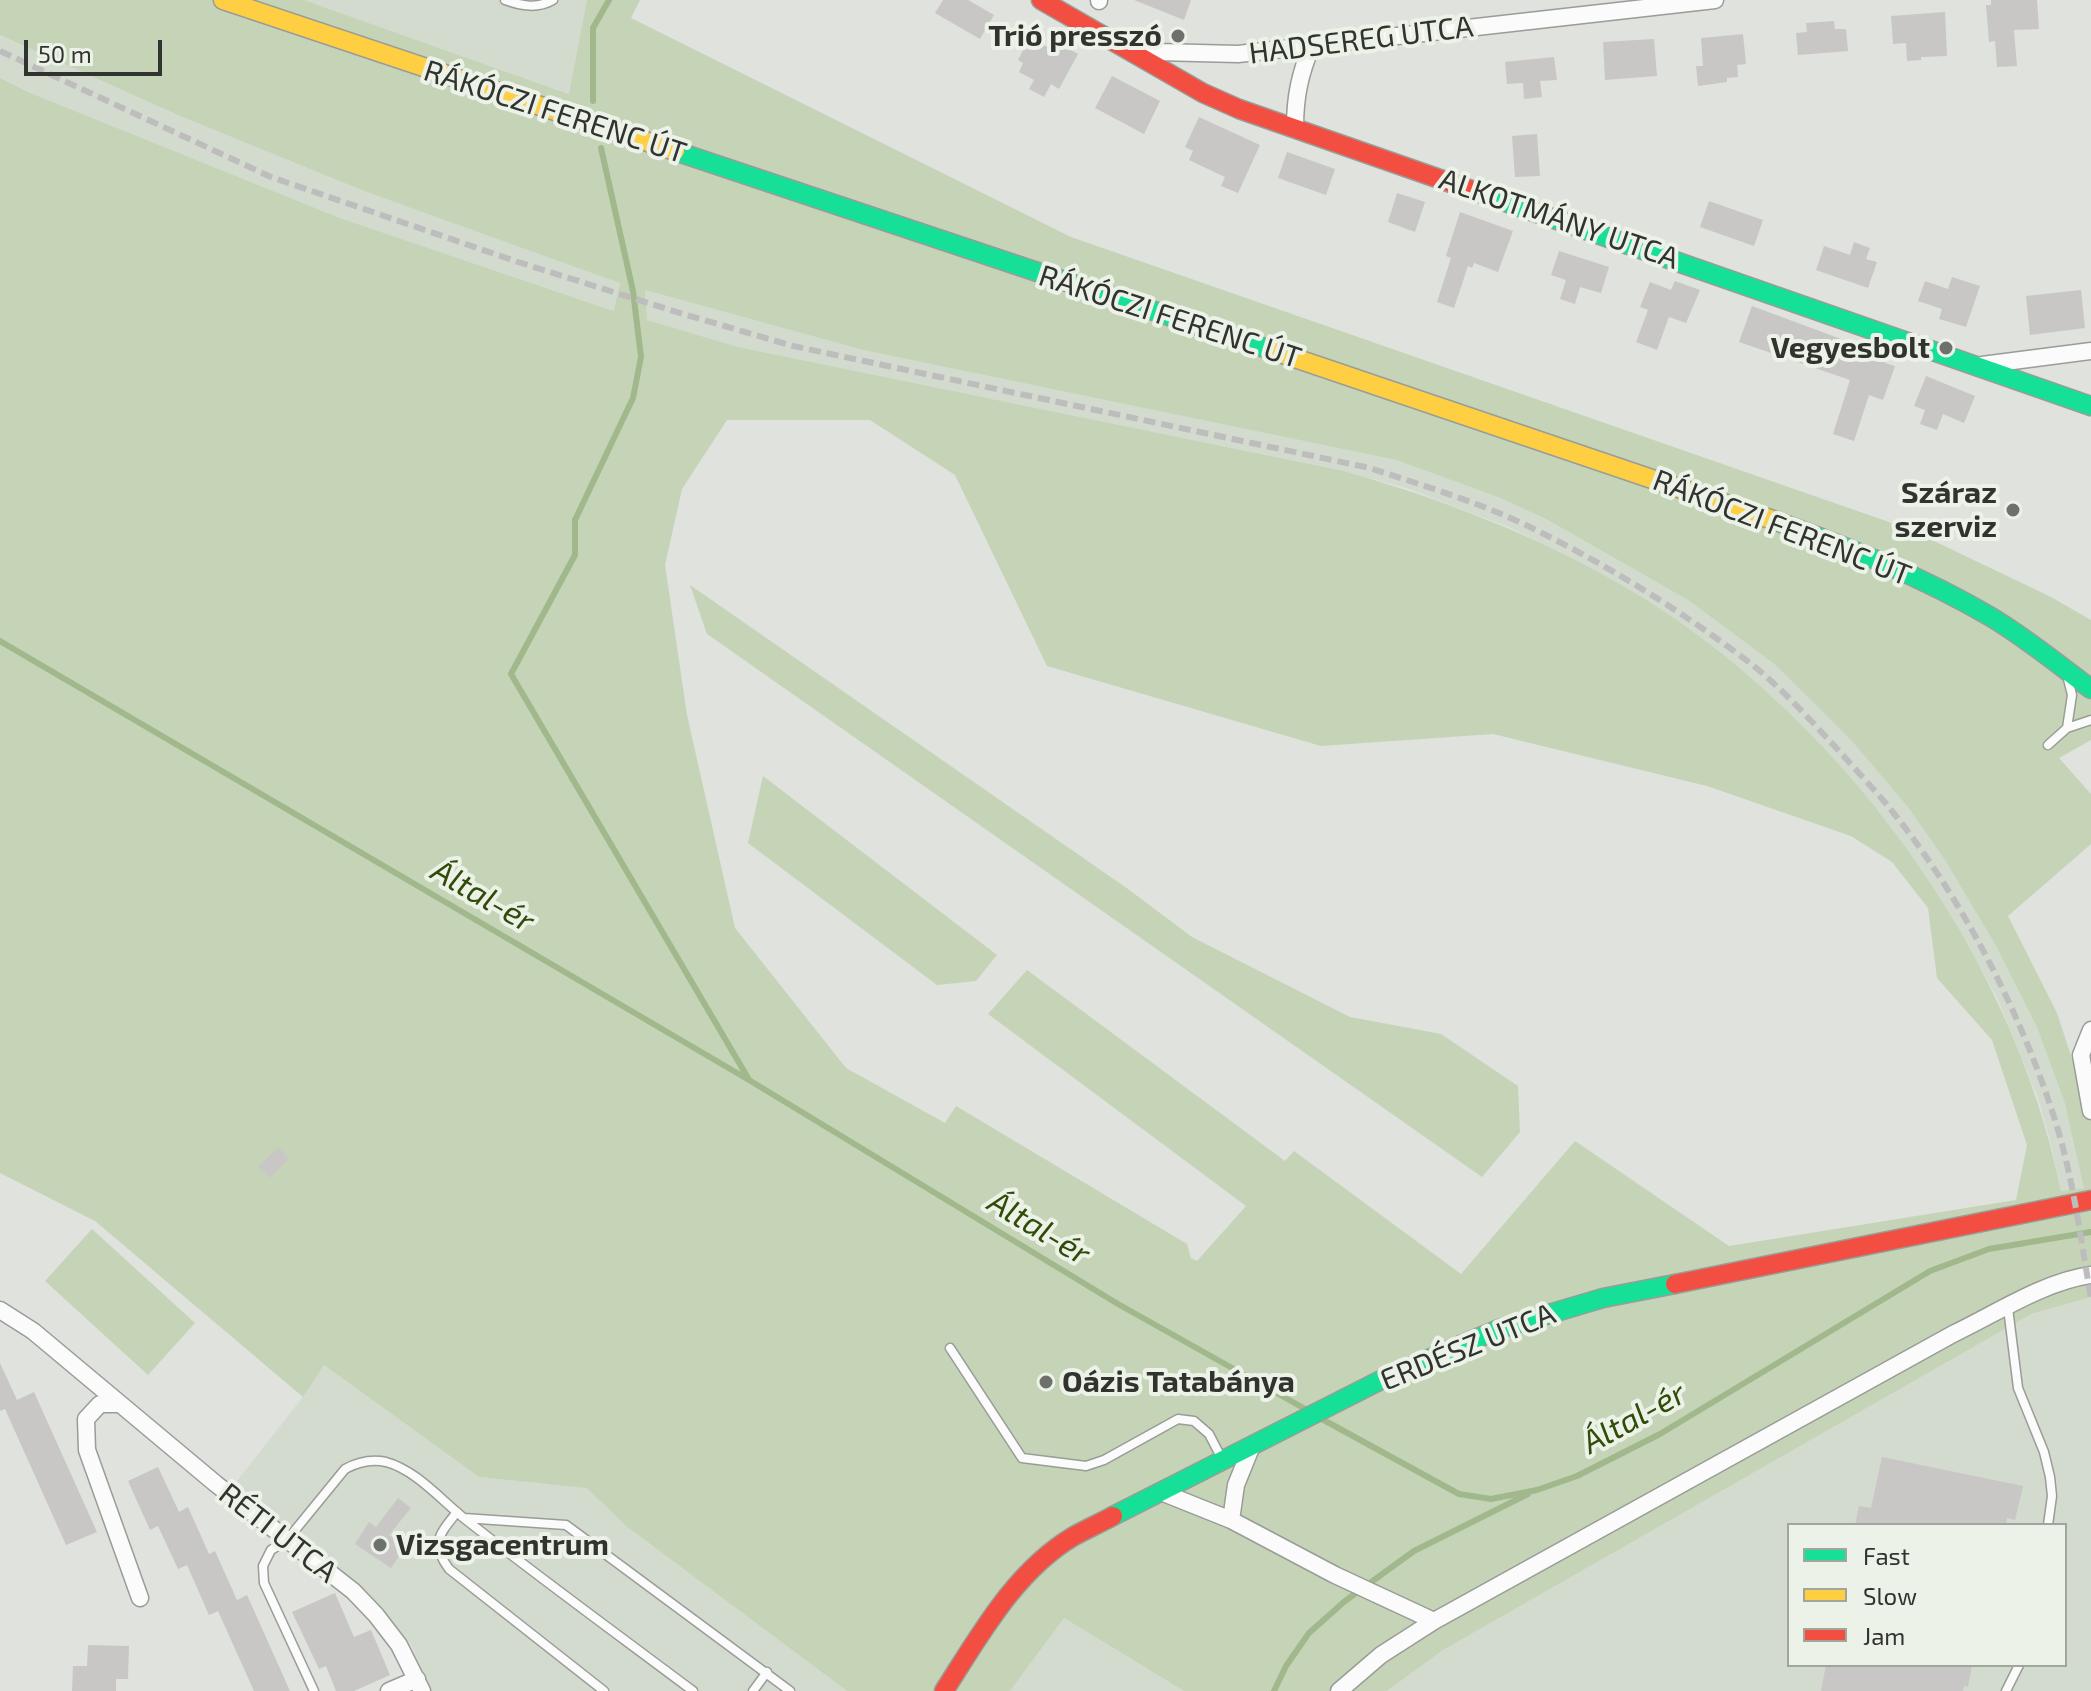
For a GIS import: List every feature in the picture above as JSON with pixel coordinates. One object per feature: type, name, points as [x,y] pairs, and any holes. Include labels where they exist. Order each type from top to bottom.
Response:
[{"type":"street","name":"RÁKÓCZI FERENC ÚT","points":[[223,0],[1730,504],[1835,543],[1948,593],[1990,616],[2091,689]]},
{"type":"street","name":"ALKOTMÁNY UTCA","points":[[1041,0],[1203,93],[1239,109],[2091,406]]},
{"type":"street","name":"HADSEREG UTCA","points":[[1105,35],[1157,52],[1238,54],[1715,0]]},
{"type":"street","points":[[1295,127],[1295,99],[1301,71],[1312,45]]},
{"type":"street","points":[[1978,366],[2091,351]]},
{"type":"street","points":[[2091,1030],[2081,1055],[2091,1111]]},
{"type":"street","name":"ERDÉSZ UTCA","points":[[944,1691],[997,1610],[1023,1578],[1072,1537],[1379,1381],[1502,1328],[1603,1298],[2091,1200]]},
{"type":"street","points":[[1339,1691],[1381,1655],[1434,1621],[1953,1334],[2040,1290],[2091,1275]]},
{"type":"street","name":"RÉTI UTCA","points":[[0,1310],[33,1331],[353,1591],[399,1645],[419,1685],[389,1691]]},
{"type":"street","points":[[120,1404],[100,1404],[86,1419],[87,1450],[140,1598]]},
{"type":"street","points":[[1231,1520],[1236,1485],[1251,1448]]},
{"type":"street","points":[[1161,1492],[1231,1520],[1335,1575],[1434,1621]]},
{"type":"lane","points":[[505,0],[525,7],[553,0]]},
{"type":"lane","points":[[2063,667],[2072,695],[2067,728]]},
{"type":"lane","points":[[2048,745],[2067,728],[2091,720]]},
{"type":"lane","points":[[2008,1308],[2018,1388],[2044,1452],[2050,1477],[2052,1496],[2048,1523]]},
{"type":"lane","points":[[950,1348],[1022,1458],[1086,1466],[1104,1460],[1178,1419],[1194,1421],[1209,1434],[1223,1462]]},
{"type":"lane","points":[[314,1691],[264,1583],[263,1566],[271,1550],[287,1540],[345,1469],[356,1463],[386,1462],[408,1472],[460,1515],[693,1691]]},
{"type":"lane","points":[[604,1691],[449,1569],[438,1553],[439,1535],[460,1515],[566,1525],[790,1691]]},
{"type":"lane","points":[[2006,1691],[2018,1667]]},
{"type":"lane","points":[[753,1691],[767,1672]]},
{"type":"shaded area","points":[[304,0],[587,0],[570,94]]},
{"type":"shaded area","points":[[0,35],[180,116],[364,191],[620,282],[615,311],[340,218],[28,92],[0,78]]},
{"type":"shaded area","points":[[645,290],[863,350],[1396,460],[1498,497],[1546,519],[1688,600],[1773,663],[1851,740],[1907,806],[1945,860],[1996,946],[2037,1027],[2065,1104],[2085,1188],[2061,1191],[2038,1098],[1997,997],[1926,876],[1885,819],[1774,698],[1732,662],[1624,587],[1511,528],[1406,488],[1344,471],[738,347],[647,320]]},
{"type":"shaded area","points":[[2091,1297],[2091,1691],[1387,1691],[1443,1650],[2031,1314]]},
{"type":"shaded area","points":[[324,1365],[479,1477],[587,1487],[626,1526],[847,1691],[431,1691],[411,1644],[376,1603],[233,1486],[303,1397]]},
{"type":"shaded area","points":[[1064,1618],[1184,1691],[1010,1691]]},
{"type":"green space","points":[[0,0],[304,0],[569,94],[587,0],[640,0],[631,18],[1071,237],[1909,529],[2051,597],[2091,620],[2091,740],[2059,758],[2091,794],[2091,844],[2008,916],[2057,1013],[2091,1117],[2091,1297],[2031,1314],[1443,1650],[1387,1691],[1184,1691],[1064,1618],[1010,1691],[847,1691],[626,1526],[587,1488],[479,1477],[324,1365],[303,1397],[95,1221],[0,1173],[0,78],[340,218],[614,311],[620,283],[364,191],[180,116],[0,35]],"holes":[[[645,290],[863,350],[1396,460],[1498,497],[1546,519],[1688,600],[1773,663],[1851,740],[1907,806],[1945,860],[1996,946],[2037,1027],[2065,1104],[2084,1188],[2061,1191],[2037,1101],[2002,1012],[1957,926],[1904,844],[1842,768],[1774,699],[1701,637],[1623,586],[1522,535],[1452,506],[1381,482],[1344,471],[738,347],[647,320]],[[727,420],[870,420],[955,475],[1047,666],[1321,746],[1493,734],[1707,786],[1851,836],[1892,862],[1928,908],[1937,978],[1992,1040],[2027,1145],[2016,1200],[1729,1246],[1575,1141],[1461,1274],[1294,1151],[1285,1161],[1027,970],[988,1014],[1246,1206],[1197,1261],[1191,1258],[1187,1244],[956,1106],[945,1123],[846,1068],[735,928],[687,715],[665,565],[682,489]]]},
{"type":"green space","points":[[690,585],[1128,889],[1192,937],[1350,1017],[1441,1034],[1518,1086],[1520,1132],[1482,1177],[707,634]]},
{"type":"green space","points":[[763,776],[997,955],[976,981],[937,985],[748,843]]},
{"type":"green space","points":[[92,1229],[195,1323],[148,1375],[45,1281]]},
{"type":"building","points":[[943,0],[968,0],[994,15],[980,39],[935,13]]},
{"type":"building","points":[[1134,0],[1191,0],[1184,20]]},
{"type":"building","points":[[1991,0],[2037,0],[2039,29],[2014,30],[2017,66],[1997,67],[1995,41],[1989,42],[1986,5],[1991,5]]},
{"type":"building","points":[[1945,12],[1947,56],[1907,61],[1906,43],[1893,44],[1891,16]]},
{"type":"building","points":[[1834,21],[1835,29],[1846,29],[1848,51],[1798,55],[1796,33],[1807,32],[1806,23]]},
{"type":"building","points":[[1743,34],[1746,64],[1737,65],[1738,77],[1727,78],[1727,82],[1698,86],[1696,66],[1703,66],[1701,38]]},
{"type":"building","points":[[1030,37],[1052,50],[1056,42],[1078,54],[1059,89],[1051,84],[1044,97],[1029,89],[1034,80],[1019,72],[1023,63],[1018,60]]},
{"type":"building","points":[[1654,39],[1657,76],[1605,80],[1603,42]]},
{"type":"building","points":[[1554,57],[1557,80],[1540,81],[1542,97],[1524,99],[1523,83],[1507,84],[1505,62]]},
{"type":"building","points":[[1112,76],[1160,101],[1144,134],[1095,108]]},
{"type":"building","points":[[1199,117],[1260,145],[1238,193],[1221,186],[1225,177],[1189,160],[1193,151],[1185,147]]},
{"type":"building","points":[[1537,134],[1540,176],[1515,177],[1512,136]]},
{"type":"building","points":[[1287,152],[1335,169],[1326,195],[1278,178]]},
{"type":"building","points":[[1397,193],[1425,202],[1415,232],[1388,222]]},
{"type":"building","points":[[1709,201],[1763,220],[1754,246],[1700,227]]},
{"type":"building","points":[[1460,212],[1513,231],[1498,272],[1474,263],[1472,268],[1468,266],[1454,308],[1437,302],[1451,258],[1446,256]]},
{"type":"building","points":[[1854,242],[1870,248],[1866,259],[1877,262],[1868,288],[1816,270],[1824,246],[1850,255]]},
{"type":"building","points":[[1559,251],[1609,267],[1601,293],[1580,287],[1575,304],[1560,299],[1566,280],[1551,275]]},
{"type":"building","points":[[1952,277],[1980,286],[1966,327],[1939,319],[1942,309],[1918,301],[1925,281],[1948,289]]},
{"type":"building","points":[[1675,281],[1700,290],[1686,323],[1669,317],[1657,350],[1636,342],[1648,310],[1640,307],[1650,282],[1671,290]]},
{"type":"building","points":[[2081,290],[2085,328],[2030,335],[2026,296]]},
{"type":"building","points":[[1752,306],[1887,356],[1885,363],[1895,366],[1883,400],[1869,395],[1854,441],[1833,434],[1850,380],[1739,342]]},
{"type":"building","points":[[1926,376],[1975,396],[1964,423],[1943,414],[1937,430],[1920,424],[1925,410],[1914,406]]},
{"type":"building","points":[[278,1147],[289,1159],[270,1178],[258,1167]]},
{"type":"building","points":[[0,1363],[17,1400],[34,1392],[97,1532],[66,1545],[5,1409],[0,1411]]},
{"type":"building","points":[[1882,1457],[2023,1486],[2015,1520],[2007,1518],[2006,1523],[1855,1523],[1859,1506],[1871,1508]]},
{"type":"building","points":[[158,1467],[179,1512],[188,1507],[209,1554],[215,1551],[237,1600],[247,1595],[290,1691],[254,1691],[218,1611],[209,1615],[187,1565],[178,1569],[158,1526],[150,1530],[128,1481]]},
{"type":"building","name":"Vizsgacentrum","points":[[398,1498],[411,1508],[389,1535],[406,1546],[391,1568],[355,1544],[369,1522],[376,1527]]},
{"type":"building","points":[[335,1593],[354,1637],[371,1630],[390,1675],[354,1691],[336,1691],[326,1666],[319,1669],[292,1612]]},
{"type":"building","points":[[88,1645],[129,1646],[128,1679],[116,1679],[116,1691],[72,1691],[73,1666],[87,1666]]},
{"type":"building","points":[[1826,1667],[1972,1667],[1968,1687],[1964,1686],[1963,1691],[1821,1691]]},
{"type":"waterway","points":[[593,101],[593,28],[609,0]]},
{"type":"waterway","points":[[601,148],[633,291],[641,357],[633,398],[575,520],[575,555],[511,674],[748,1078]]},
{"type":"waterway","name":"Által-ér","points":[[0,641],[749,1080],[1118,1304],[1307,1410]]},
{"type":"waterway","name":"Által-ér","points":[[1320,1418],[1459,1494],[1491,1499],[1537,1490],[1577,1476],[1660,1434],[1930,1271],[1989,1249],[2091,1232]]},
{"type":"waterway","points":[[1274,1691],[1286,1666],[1309,1633],[1345,1601],[1414,1551],[1528,1494]]},
{"type":"railway","points":[[0,51],[271,177],[518,262],[793,346],[1370,468],[1494,511],[1618,574],[1699,626],[1774,683],[1882,799],[1939,876],[2005,993],[2039,1074],[2066,1159],[2091,1298]]},
{"type":"traffic: fast","points":[[675,151],[1274,351]]},
{"type":"traffic: fast","points":[[1477,192],[2091,406]]},
{"type":"traffic: fast","points":[[1776,521],[1886,564],[1965,602],[2017,634],[2091,689]]},
{"type":"traffic: fast","points":[[1113,1516],[1379,1381],[1502,1328],[1603,1298],[1675,1284]]},
{"type":"traffic: slow","points":[[223,0],[675,151]]},
{"type":"traffic: slow","points":[[1274,351],[1776,521]]},
{"type":"traffic: jam","points":[[1041,0],[1203,93],[1239,109],[1477,192]]},
{"type":"traffic: jam","points":[[1675,1284],[2091,1200]]},
{"type":"traffic: jam","points":[[944,1691],[1000,1606],[1034,1567],[1074,1536],[1113,1516]]},
{"type":"place","name":"Trió presszó","points":[[1178,36]]},
{"type":"place","name":"Vegyesbolt","points":[[1946,348]]},
{"type":"place","name":"Száraz szerviz","points":[[2013,510]]},
{"type":"place","name":"Oázis Tatabánya","points":[[1046,1382]]},
{"type":"place","name":"Vizsgacentrum","points":[[380,1545]]}]
